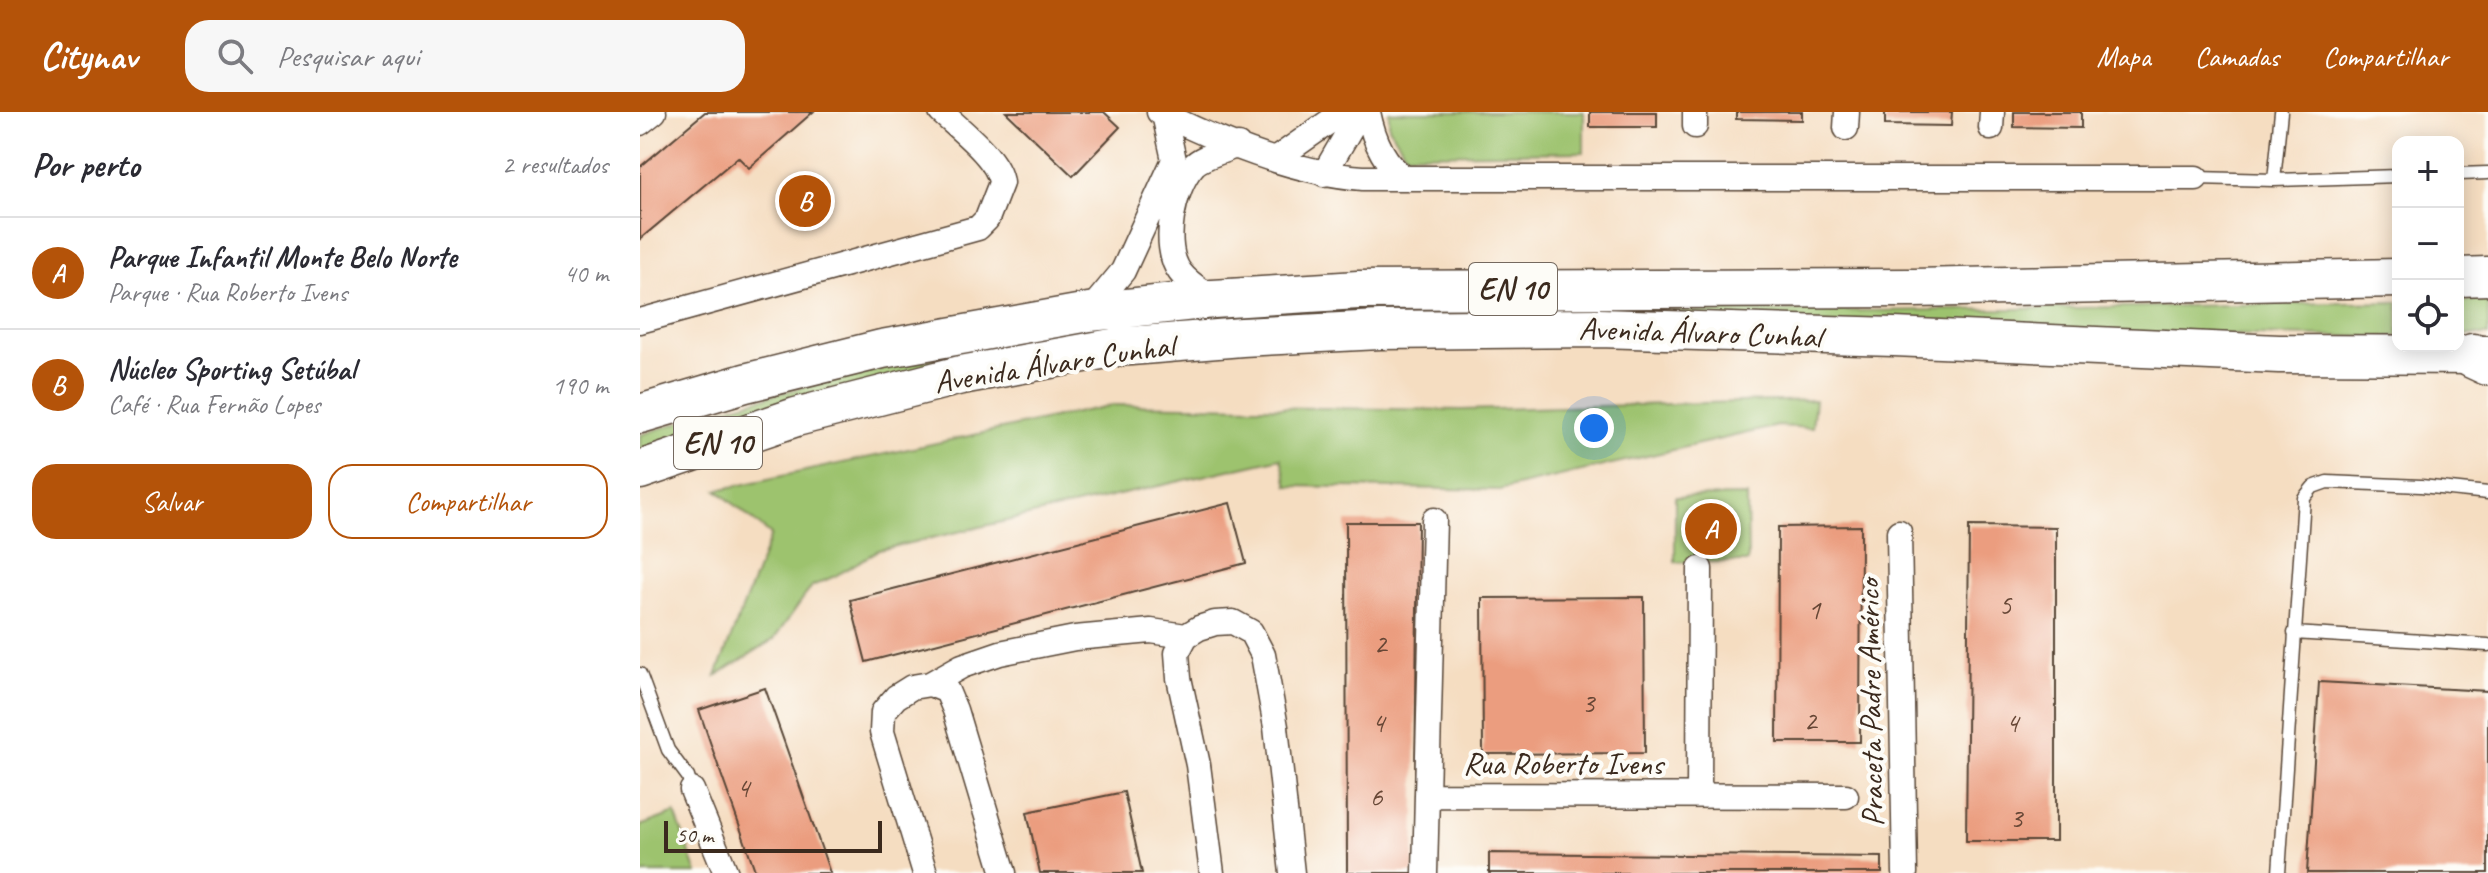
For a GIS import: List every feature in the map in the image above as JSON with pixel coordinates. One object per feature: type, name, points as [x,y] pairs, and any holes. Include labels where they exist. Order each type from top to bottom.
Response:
[{"type":"main road","points":[[2464,277],[2488,276]]},
{"type":"main road","name":"Avenida Álvaro Cunhal","points":[[640,414],[745,383],[882,349],[1089,312],[1213,299],[1358,290],[1914,288],[2392,278]]},
{"type":"main road","name":"Avenida Álvaro Cunhal","points":[[640,470],[796,417],[961,375],[1118,347],[1242,337],[1380,330],[1599,328],[1894,337],[2264,354],[2483,358]]},
{"type":"street","points":[[640,123],[654,112]]},
{"type":"street","points":[[640,321],[978,228],[987,219],[1001,183],[1000,176],[994,164],[941,112]]},
{"type":"street","points":[[1276,159],[1343,112]]},
{"type":"street","points":[[1324,174],[1360,112]]},
{"type":"street","points":[[1368,112],[1385,158],[1394,171],[1405,178]]},
{"type":"street","points":[[1162,113],[1276,159],[1324,174],[1363,178],[2196,178]]},
{"type":"street","points":[[1089,312],[1123,271],[1174,160],[1162,113]]},
{"type":"street","points":[[1213,299],[1181,273],[1172,257],[1170,233],[1179,191],[1193,165],[1238,145]]},
{"type":"street","points":[[1425,873],[1434,520]]},
{"type":"street","name":"Praceta Padre Américo","points":[[1899,532],[1905,873]]},
{"type":"street","name":"Rua Roberto Ivens","points":[[1699,795],[1700,569]]},
{"type":"street","points":[[1212,873],[1198,765],[1179,678],[1177,653],[1186,636],[1199,628],[1233,622],[1251,632],[1263,655],[1276,727],[1292,873]]},
{"type":"street","points":[[925,873],[882,732],[883,712],[896,697],[912,687],[930,684],[962,666],[1000,653],[1075,638],[1151,631],[1186,636]]},
{"type":"street","points":[[930,684],[947,691],[955,710],[1004,873]]},
{"type":"street","points":[[692,790],[726,873]]},
{"type":"street","name":"Rua Roberto Ivens","points":[[1427,795],[1846,796]]},
{"type":"lane","points":[[2274,180],[2281,112]]},
{"type":"lane","points":[[2464,174],[2488,173]]},
{"type":"lane","points":[[2196,178],[2274,180],[2392,176]]},
{"type":"lane","points":[[2279,873],[2304,498],[2313,487],[2327,482],[2488,493]]},
{"type":"lane","points":[[2294,633],[2488,645]]},
{"type":"lane","points":[[640,674],[668,750],[688,777],[692,790]]},
{"type":"green space","points":[[1389,112],[1584,112],[1584,152],[1406,154],[1389,127]]},
{"type":"green space","points":[[2464,301],[2488,301],[2488,335],[2464,335]]},
{"type":"green space","points":[[2392,302],[2392,336],[1323,319],[640,454],[640,435],[816,384],[998,347],[1183,322],[1418,310],[2014,309]]},
{"type":"green space","points":[[1815,400],[1812,428],[1778,426],[1499,490],[1288,486],[1281,458],[879,550],[812,586],[774,639],[716,676],[771,535],[717,490],[1113,405],[1462,410]]},
{"type":"green space","points":[[1747,496],[1748,562],[1675,562],[1675,497]]},
{"type":"green space","points":[[675,813],[697,873],[640,873],[640,826]]},
{"type":"building","points":[[705,112],[813,112],[749,168],[738,157],[640,239],[640,167]]},
{"type":"building","points":[[1006,112],[1104,112],[1120,127],[1073,176]]},
{"type":"building","points":[[1590,112],[1657,112],[1657,127],[1590,127]]},
{"type":"building","points":[[1736,112],[1802,112],[1802,120],[1736,119]]},
{"type":"building","points":[[1885,112],[1952,112],[1951,126],[1885,125]]},
{"type":"building","points":[[2014,112],[2081,112],[2081,128],[2014,127]]},
{"type":"building","points":[[1230,503],[1246,563],[866,662],[850,600]]},
{"type":"building","points":[[1346,522],[1418,522],[1414,873],[1347,873]]},
{"type":"building","points":[[1861,526],[1860,742],[1777,742],[1778,527]]},
{"type":"building","points":[[1969,526],[2056,527],[2056,841],[1966,841]]},
{"type":"building","points":[[1644,597],[1645,753],[1483,754],[1482,598]]},
{"type":"building","points":[[2319,682],[2488,691],[2488,873],[2307,873]]},
{"type":"building","points":[[765,688],[830,873],[756,873],[720,771],[699,710]]},
{"type":"building","points":[[1124,792],[1142,873],[1040,873],[1027,812]]},
{"type":"building","points":[[1489,853],[1882,857],[1882,873],[1489,873]]},
{"type":"place","name":"Núcleo Sporting Setúbal","points":[[805,201]]},
{"type":"place","name":"Parque Infantil Monte Belo Norte","points":[[1711,529]]}]
